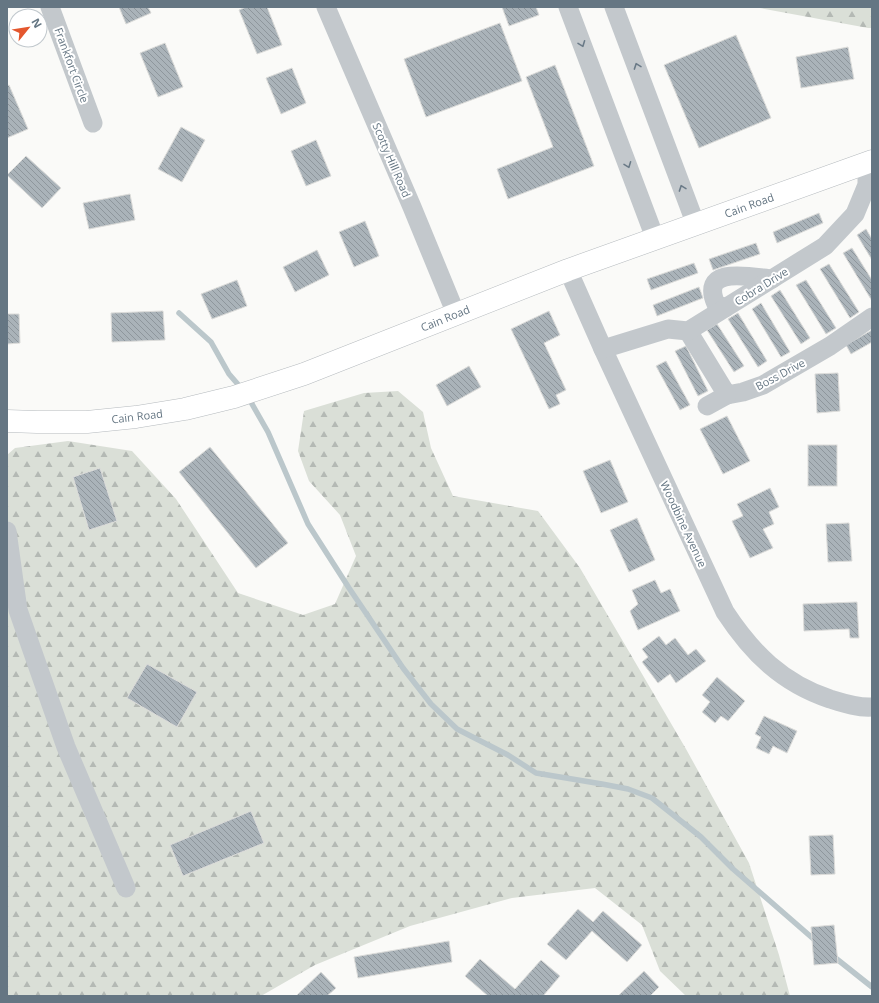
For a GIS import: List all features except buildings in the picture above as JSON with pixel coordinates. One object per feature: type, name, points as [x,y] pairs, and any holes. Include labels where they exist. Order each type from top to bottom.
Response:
[{"type":"main road","name":"Cain Road","points":[[7,420],[37,422],[86,422],[136,417],[185,409],[234,397],[304,374],[568,270],[870,162]]},
{"type":"street","name":"Frankfort Circle","points":[[50,7],[93,123]]},
{"type":"street","name":"Scotty Hill Road","points":[[326,7],[412,207],[456,314]]},
{"type":"street","points":[[568,7],[655,238]]},
{"type":"street","points":[[614,7],[696,225]]},
{"type":"street","name":"Cobra Drive","points":[[688,331],[825,246],[855,214],[867,185],[870,162]]},
{"type":"street","name":"Woodbine Avenue","points":[[568,270],[725,612],[738,633],[755,652],[773,668],[794,683],[816,694],[839,702],[863,708],[872,707]]},
{"type":"street","points":[[725,308],[716,304],[713,296],[712,287],[716,281],[732,275],[772,279]]},
{"type":"street","name":"Boss Drive","points":[[707,406],[727,395],[743,392],[763,385],[830,346],[872,317]]},
{"type":"street","points":[[603,349],[668,329],[688,331],[727,395]]},
{"type":"street","points":[[7,531],[18,610],[66,747],[126,888]]},
{"type":"green space","points":[[754,7],[872,7],[872,28],[868,28]]},
{"type":"green space","points":[[398,391],[423,412],[431,448],[453,496],[538,511],[580,568],[686,749],[749,863],[779,955],[790,996],[686,996],[660,971],[642,925],[595,888],[512,898],[410,926],[315,965],[261,996],[7,996],[7,455],[15,448],[68,441],[132,451],[176,499],[238,593],[303,615],[335,604],[356,556],[340,515],[309,481],[298,451],[304,411],[364,393]]},
{"type":"waterway","points":[[179,313],[211,342],[229,374],[242,389]]},
{"type":"waterway","points":[[248,397],[268,432],[308,524],[403,668],[431,704],[457,729],[508,755],[536,773],[628,789],[652,798],[701,837],[733,869],[817,942]]},
{"type":"waterway","points":[[833,956],[872,987]]}]
